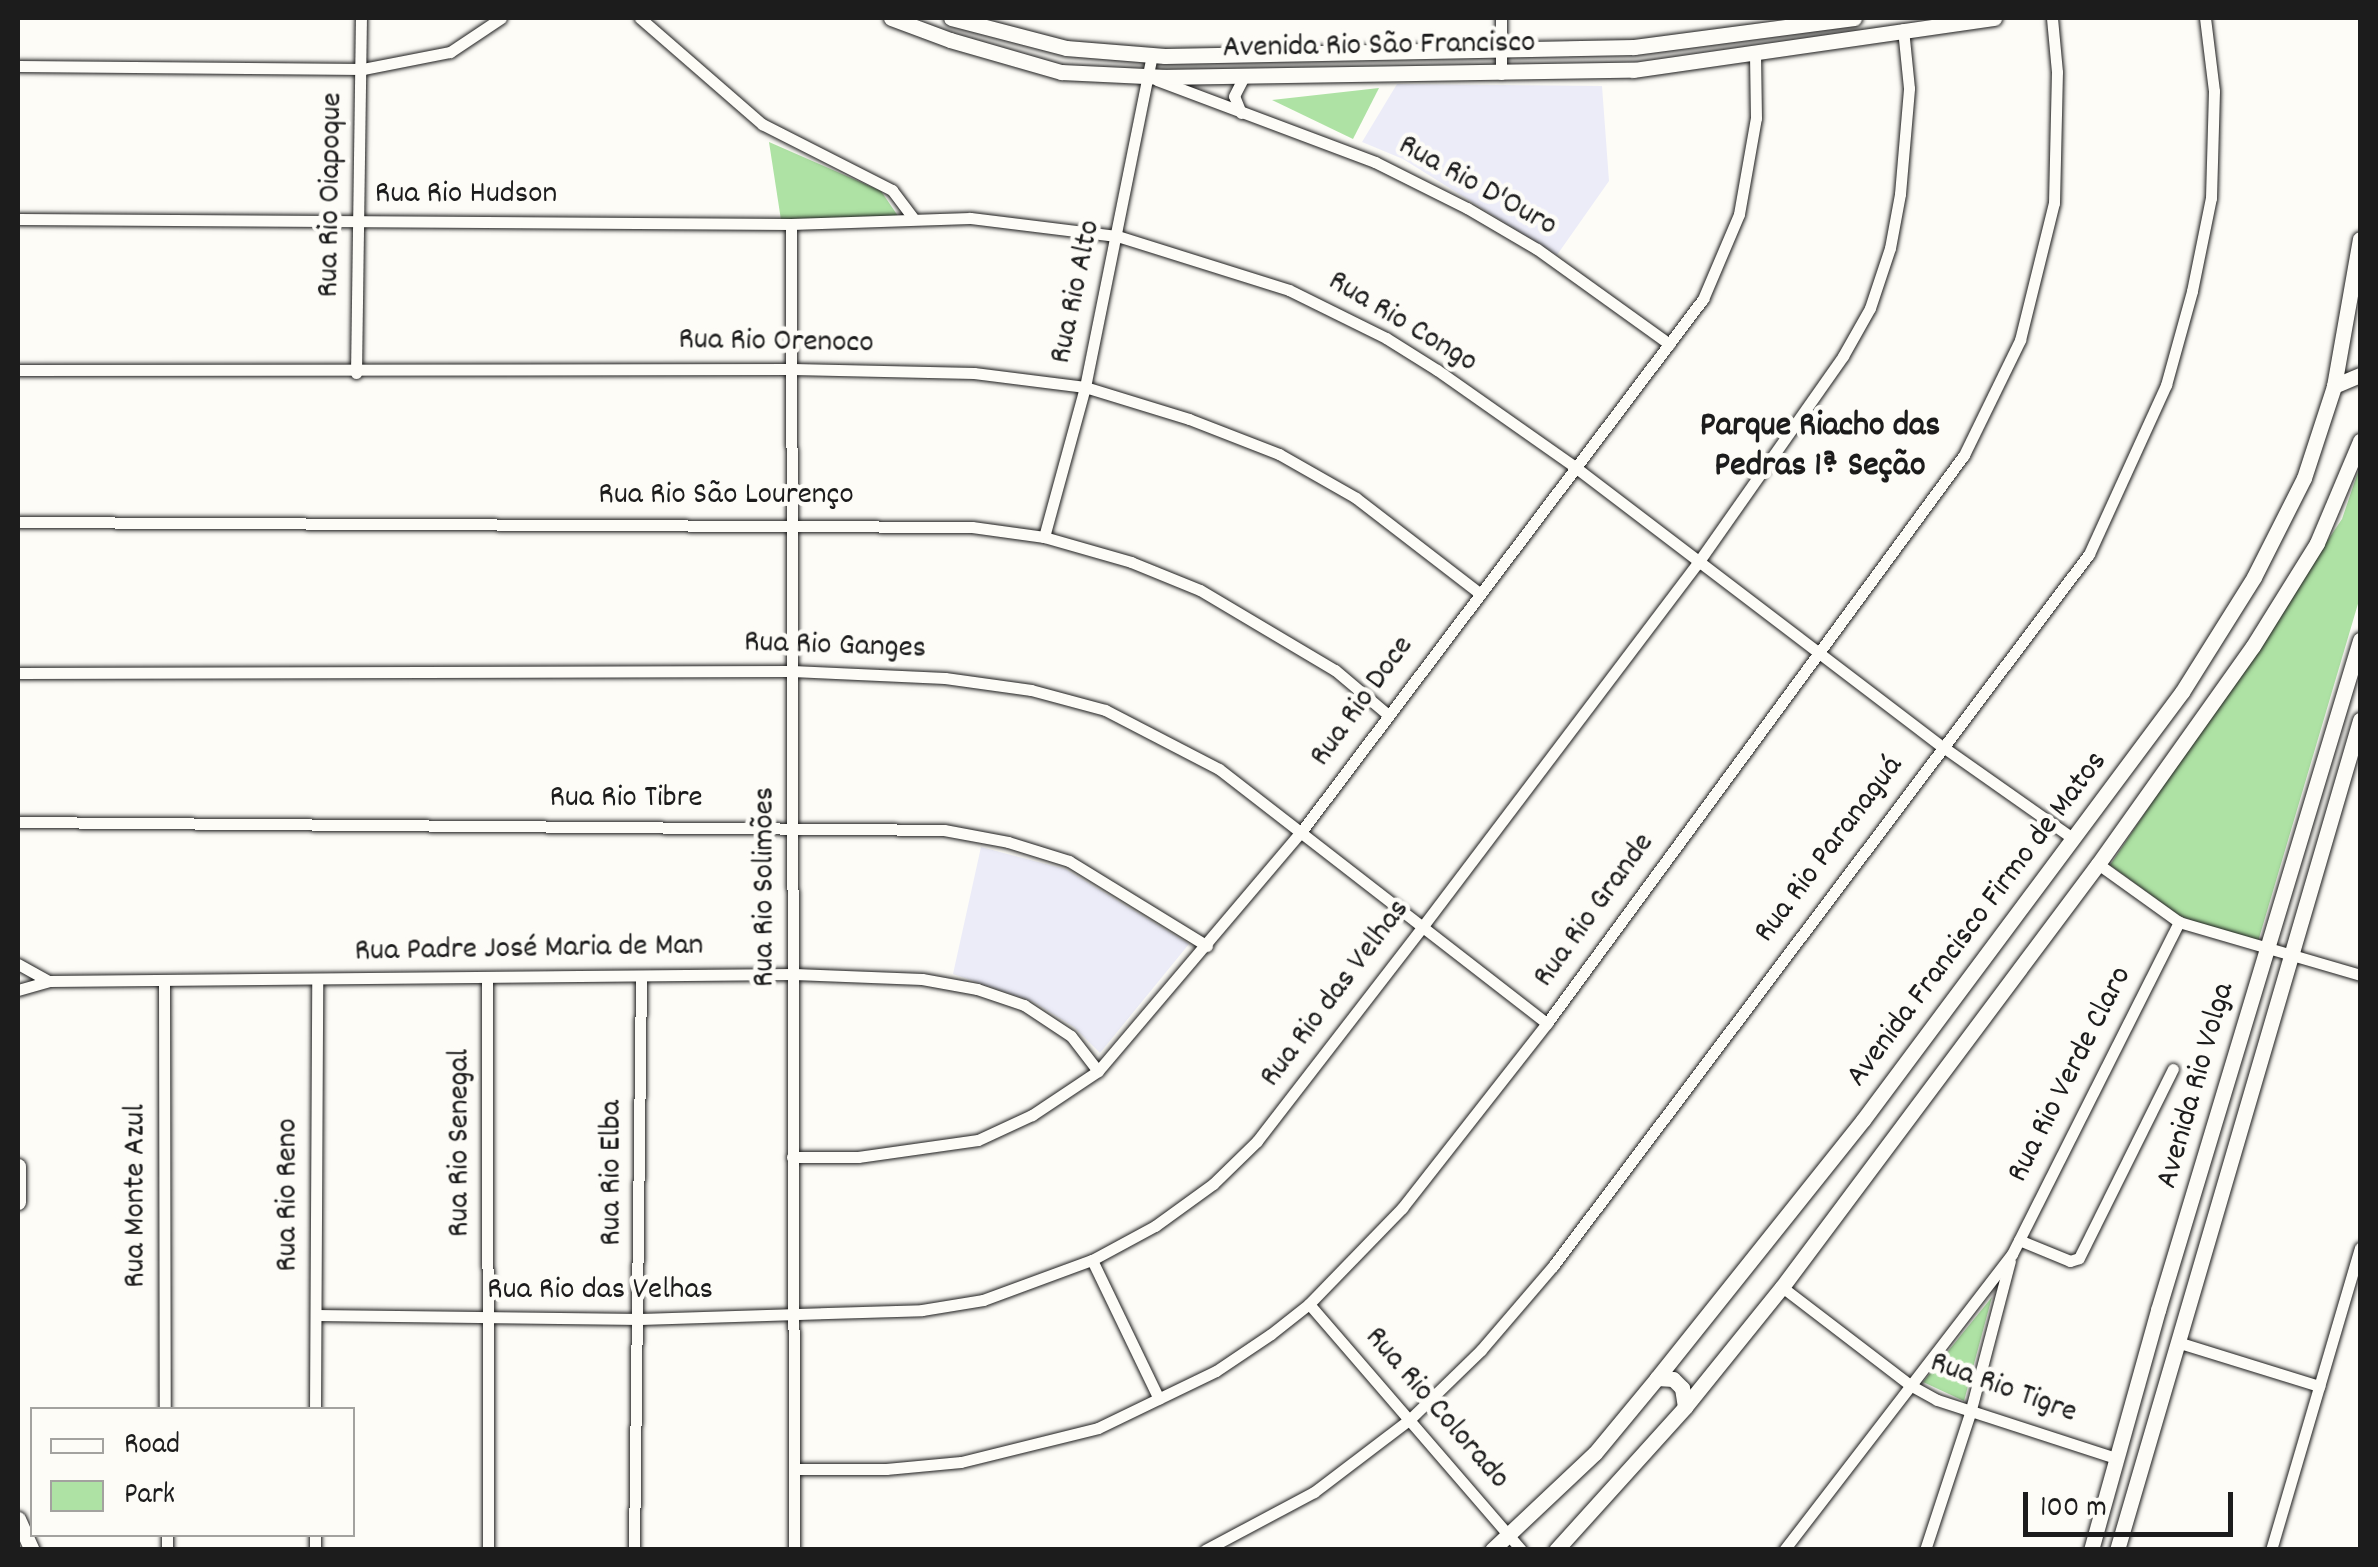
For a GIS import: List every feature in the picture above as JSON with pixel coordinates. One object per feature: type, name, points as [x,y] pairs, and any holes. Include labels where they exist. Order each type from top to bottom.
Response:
[{"type":"street","name":"Rua Rio Oiapoque","points":[[356,373],[361,18]]},
{"type":"street","points":[[18,66],[363,69],[450,52],[501,18]]},
{"type":"street","points":[[640,18],[762,124],[892,190],[914,219]]},
{"type":"street","name":"Avenida Rio São Francisco","points":[[890,18],[1061,72],[1149,76],[1633,70],[1994,18]]},
{"type":"street","name":"Avenida Rio São Francisco","points":[[951,18],[1066,48],[1152,56],[1634,47],[1854,18]]},
{"type":"street","points":[[1500,18],[1501,74]]},
{"type":"street","name":"Rua Rio Grande","points":[[796,1469],[886,1469],[961,1462],[1098,1428],[1216,1371],[1309,1304],[1402,1208],[1547,1023],[1964,455],[2020,340],[2054,203],[2057,72],[2052,18]]},
{"type":"street","name":"Rua Rio Paranaguá","points":[[1205,1550],[1314,1492],[1409,1420],[1481,1350],[1553,1266],[2089,554],[2166,385],[2211,198],[2214,91],[2205,18]]},
{"type":"street","name":"Rua Rio das Velhas","points":[[316,1315],[640,1319],[922,1310],[983,1300],[1092,1260],[1170,1215],[1213,1184],[1257,1141],[1697,564],[1808,410],[1870,308],[1890,248],[1908,139],[1909,88],[1903,30]]},
{"type":"street","name":"Rua Rio Doce","points":[[792,1157],[897,1153],[978,1140],[1032,1116],[1098,1071],[1301,832],[1703,298],[1738,214],[1756,118],[1755,53]]},
{"type":"street","name":"Rua Rio Alto","points":[[1044,537],[1086,386],[1152,56]]},
{"type":"street","name":"Rua Rio D'Ouro","points":[[1149,76],[1376,162],[1467,208],[1538,248],[1669,344]]},
{"type":"street","points":[[1241,114],[1234,96],[1244,76]]},
{"type":"street","name":"Rua Rio Congo","points":[[914,219],[970,218],[1117,236],[1289,290],[1337,313],[1437,370],[1574,467],[1943,747],[2074,838]]},
{"type":"street","name":"Rua Rio Hudson","points":[[18,219],[791,224],[914,219]]},
{"type":"street","name":"Rua Rio Solimões","points":[[791,224],[794,1550]]},
{"type":"street","name":"Avenida Francisco Firmo de Matos","points":[[1492,1550],[1595,1453],[1657,1378],[1863,1120],[2182,692],[2254,577],[2304,478],[2334,386],[2359,269],[2360,239]]},
{"type":"street","name":"Rua Rio Orenoco","points":[[18,370],[356,373],[793,368],[974,373],[1086,386],[1190,419],[1278,454],[1356,498],[1478,592]]},
{"type":"street","points":[[2334,386],[2360,375]]},
{"type":"street","name":"Avenida Francisco Firmo de Matos","points":[[1556,1550],[1685,1407],[1782,1287],[2098,864],[2252,646],[2317,543],[2360,442]]},
{"type":"street","name":"Rua Rio São Lourenço","points":[[18,522],[972,526],[1044,537],[1131,562],[1200,590],[1335,670],[1388,714]]},
{"type":"street","name":"Avenida Rio Volga","points":[[2091,1550],[2360,640]]},
{"type":"street","name":"Rua Rio Ganges","points":[[18,673],[792,672],[945,678],[1032,690],[1105,710],[1219,769],[1547,1023]]},
{"type":"street","name":"Avenida Rio Volga","points":[[2116,1550],[2360,720]]},
{"type":"street","name":"Rua Rio Tibre","points":[[18,822],[944,830],[1008,842],[1069,861],[1207,946]]},
{"type":"street","points":[[2098,864],[2179,922],[2360,975]]},
{"type":"street","name":"Rua Rio Verde Claro","points":[[2012,1254],[2179,922]]},
{"type":"street","name":"Rua Padre José Maria de Man","points":[[18,964],[50,981]]},
{"type":"street","name":"Rua Padre José Maria de Man","points":[[18,990],[50,981],[794,974],[922,979],[977,989],[1024,1005],[1071,1036],[1098,1071]]},
{"type":"street","name":"Rua Rio Senegal","points":[[487,976],[488,1550]]},
{"type":"street","name":"Rua Rio Elba","points":[[634,1550],[640,1319],[640,976]]},
{"type":"street","name":"Rua Rio Reno","points":[[315,1407],[316,980]]},
{"type":"street","name":"Rua Monte Azul","points":[[164,982],[166,1407]]},
{"type":"street","points":[[2019,1240],[2070,1261],[2078,1258],[2173,1069]]},
{"type":"street","points":[[18,1166],[18,1202]]},
{"type":"street","points":[[2272,1550],[2360,1248]]},
{"type":"street","points":[[1784,1550],[2012,1254]]},
{"type":"street","points":[[1925,1550],[1970,1413],[2012,1254]]},
{"type":"street","points":[[1092,1260],[1159,1398]]},
{"type":"street","name":"Rua Rio Tigre","points":[[1782,1287],[1910,1384],[1970,1413],[2116,1458]]},
{"type":"street","name":"Rua Rio Colorado","points":[[1309,1304],[1521,1550]]},
{"type":"street","points":[[2177,1342],[2318,1386]]},
{"type":"street","points":[[1657,1378],[1673,1380],[1682,1388],[1685,1407]]},
{"type":"street","points":[[18,1519],[32,1550]]},
{"type":"shaded area","points":[[1397,84],[1602,86],[1609,181],[1557,255],[1403,159],[1362,142]]},
{"type":"shaded area","points":[[981,847],[1065,869],[1189,944],[1100,1053],[1074,1027],[1032,1001],[953,974]]},
{"type":"green space","points":[[1379,88],[1353,139],[1272,100]]},
{"type":"green space","points":[[769,142],[881,191],[898,216],[781,220]]},
{"type":"green space","points":[[2360,466],[2360,597],[2257,945],[2180,916],[2110,865],[2342,519]]},
{"type":"green space","points":[[1992,1297],[1964,1401],[1923,1382]]},
{"type":"district","name":"Parque Riacho das Pedras 1ª Seção","points":[[1820,447]]}]
